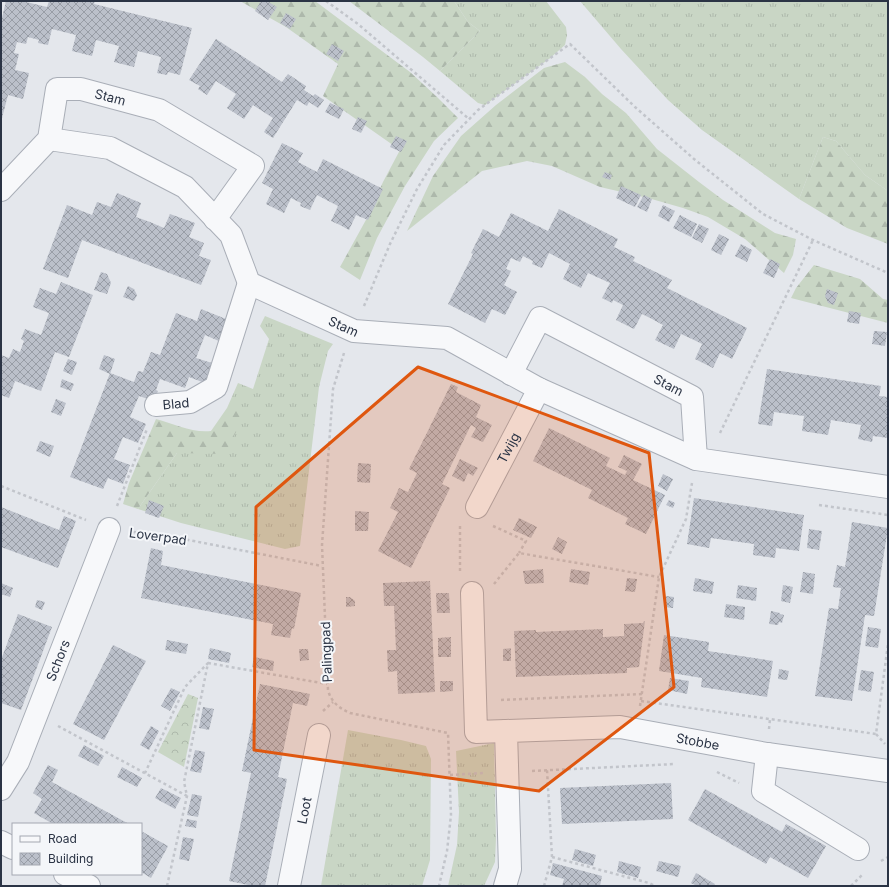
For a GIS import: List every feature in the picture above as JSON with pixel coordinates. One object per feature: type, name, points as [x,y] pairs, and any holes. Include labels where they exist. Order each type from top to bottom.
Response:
[{"type":"street","name":"Stam","points":[[49,139],[57,89],[81,89],[159,110],[253,166],[215,218]]},
{"type":"street","points":[[2,187],[49,139],[110,148],[185,188],[231,235],[249,283]]},
{"type":"street","name":"Stam","points":[[249,283],[354,331],[447,338],[539,389],[701,460],[888,487]]},
{"type":"street","name":"Blad","points":[[156,405],[190,402],[216,387],[249,283]]},
{"type":"street","name":"Stam","points":[[511,374],[540,318],[692,397],[701,460]]},
{"type":"street","name":"Twijg","points":[[477,507],[539,389]]},
{"type":"street","name":"Schors","points":[[1,789],[18,762],[109,529]]},
{"type":"street","name":"Stobbe","points":[[472,593],[476,732],[620,728],[767,754],[888,771]]},
{"type":"street","points":[[505,886],[510,869],[506,731]]},
{"type":"street","name":"Loot","points":[[289,886],[319,735]]},
{"type":"street","points":[[767,754],[763,791],[858,849]]},
{"type":"street","points":[[1,842],[12,848]]},
{"type":"street","points":[[66,875],[89,886]]},
{"type":"path","points":[[326,1],[358,24],[469,119]]},
{"type":"path","name":"Palingpad","points":[[439,886],[447,851],[451,815],[448,733],[350,713],[338,706],[331,699],[327,684],[322,566],[326,479],[333,389],[337,371],[390,244],[417,189],[444,145],[478,110],[570,44],[635,107],[694,159],[763,214],[813,240]]},
{"type":"path","points":[[636,730],[659,577],[686,519],[701,460],[813,240],[888,273]]},
{"type":"path","name":"Blad","points":[[109,529],[156,405]]},
{"type":"path","name":"Loverpad","points":[[1,486],[109,529],[168,536],[322,566]]},
{"type":"path","points":[[477,507],[481,521],[526,541],[519,553],[492,587],[472,593],[461,585],[460,515],[477,507]]},
{"type":"path","points":[[519,553],[659,577]]},
{"type":"path","points":[[876,734],[888,644]]},
{"type":"path","points":[[145,773],[185,687],[208,663]]},
{"type":"path","points":[[208,663],[327,684]]},
{"type":"path","points":[[167,886],[186,796],[184,782],[208,663]]},
{"type":"path","points":[[475,701],[642,694]]},
{"type":"path","points":[[641,701],[876,734],[888,747]]},
{"type":"path","points":[[37,714],[186,796]]},
{"type":"path","points":[[450,774],[507,773],[682,764]]},
{"type":"path","points":[[544,886],[552,857],[547,770]]},
{"type":"path","points":[[717,772],[751,790],[763,791]]},
{"type":"path","points":[[552,857],[649,883],[655,886]]},
{"type":"highlighted area","points":[[418,367],[649,453],[674,687],[539,791],[254,750],[256,507]]},
{"type":"green space","points":[[240,1],[315,1],[410,72],[458,118],[434,141],[405,186],[377,238],[360,280],[340,267],[367,218],[383,182],[400,150],[323,96],[338,64],[286,27]]},
{"type":"green space","points":[[349,1],[454,1],[468,22],[480,31],[440,71]]},
{"type":"green space","points":[[454,1],[546,1],[566,27],[567,35],[565,45],[549,59],[485,105],[478,103],[440,71],[480,31],[468,22]]},
{"type":"green space","points":[[580,1],[888,1],[888,191],[865,175],[836,141],[823,137],[799,199],[702,130],[668,100],[621,49]]},
{"type":"green space","points":[[565,62],[585,77],[602,94],[626,113],[657,149],[699,182],[723,200],[775,233],[796,239],[793,255],[784,273],[745,239],[708,217],[648,198],[600,187],[552,166],[527,161],[482,171],[407,231],[433,176],[461,136],[496,105],[544,68]]},
{"type":"green space","points":[[823,137],[836,141],[865,175],[888,191],[888,244],[847,228],[799,199]]},
{"type":"green space","points":[[814,265],[860,279],[883,299],[888,300],[888,323],[791,298],[796,288]]},
{"type":"green space","points":[[265,316],[333,344],[328,351],[319,387],[300,546],[285,549],[181,523],[138,509],[177,453],[247,408],[227,408],[238,383],[253,389],[269,339],[260,326]]},
{"type":"green space","points":[[227,408],[248,408],[225,454],[177,453],[138,509],[123,504],[129,483],[156,419],[183,428],[197,431],[211,431]]},
{"type":"green space","points":[[188,694],[198,698],[184,767],[158,752]]},
{"type":"green space","points":[[348,730],[426,746],[431,759],[430,860],[422,886],[321,886]]},
{"type":"green space","points":[[494,743],[496,838],[495,862],[484,886],[448,886],[457,845],[459,812],[456,751]]},
{"type":"building","points":[[6,1],[22,1],[47,7],[49,1],[95,1],[94,4],[192,28],[180,75],[168,72],[167,75],[157,73],[161,57],[138,51],[134,67],[114,62],[119,46],[96,40],[92,56],[72,51],[76,35],[52,29],[48,45],[38,43],[39,40],[28,37],[26,44],[17,42],[14,53],[19,54],[15,70],[29,73],[23,99],[8,95],[1,122],[1,22]]},
{"type":"building","points":[[261,1],[267,1],[277,7],[268,20],[255,11]]},
{"type":"building","points":[[286,13],[296,19],[290,29],[280,23]]},
{"type":"building","points":[[216,39],[282,82],[288,74],[306,86],[304,90],[313,96],[315,94],[324,100],[318,108],[309,102],[307,106],[297,100],[273,138],[264,132],[273,118],[253,105],[244,119],[227,108],[236,94],[216,81],[207,95],[198,89],[200,86],[189,80]]},
{"type":"building","points":[[332,44],[344,51],[338,61],[326,54]]},
{"type":"building","points":[[330,103],[344,109],[339,119],[325,112]]},
{"type":"building","points":[[358,117],[367,121],[361,133],[352,129]]},
{"type":"building","points":[[396,136],[407,141],[401,152],[390,147]]},
{"type":"building","points":[[282,143],[303,153],[298,162],[317,172],[323,159],[383,189],[368,220],[356,215],[349,230],[331,221],[338,206],[317,195],[310,210],[300,206],[301,203],[291,198],[284,213],[266,204],[273,189],[262,183]]},
{"type":"building","points":[[605,172],[612,175],[610,180],[602,177]]},
{"type":"building","points":[[621,186],[641,195],[635,207],[616,198]]},
{"type":"building","points":[[117,193],[141,203],[136,217],[164,228],[170,214],[195,223],[189,237],[204,243],[199,256],[211,260],[201,285],[82,240],[68,278],[43,269],[67,205],[92,215],[97,202],[111,207]]},
{"type":"building","points":[[644,195],[652,199],[647,212],[637,207]]},
{"type":"building","points":[[663,205],[675,211],[669,222],[658,216]]},
{"type":"building","points":[[559,209],[618,239],[614,247],[635,257],[633,261],[672,280],[667,288],[747,328],[732,359],[720,353],[713,368],[695,359],[702,344],[692,339],[681,334],[674,349],[655,340],[663,325],[642,314],[634,329],[616,320],[623,305],[613,300],[612,303],[602,298],[610,283],[588,273],[581,288],[563,279],[570,264],[549,253],[542,268],[532,264],[533,261],[523,256],[520,262],[511,258],[506,269],[511,271],[504,285],[517,292],[505,315],[492,309],[485,323],[448,304],[473,254],[471,253],[483,229],[499,237],[511,213],[548,231]]},
{"type":"building","points":[[680,215],[697,224],[691,237],[673,228]]},
{"type":"building","points":[[699,224],[709,229],[702,243],[692,238]]},
{"type":"building","points":[[719,234],[729,239],[721,255],[711,250]]},
{"type":"building","points":[[741,244],[752,250],[747,262],[735,256]]},
{"type":"building","points":[[770,259],[780,264],[774,278],[763,273]]},
{"type":"building","points":[[101,272],[107,274],[111,283],[107,294],[94,290]]},
{"type":"building","points":[[61,282],[93,295],[69,357],[55,352],[41,391],[15,381],[9,398],[1,395],[1,355],[9,358],[13,349],[20,352],[24,341],[21,339],[25,329],[41,335],[49,313],[33,307],[40,288],[56,294]]},
{"type":"building","points":[[128,286],[134,289],[137,295],[134,301],[123,297]]},
{"type":"building","points":[[827,289],[838,293],[834,305],[828,303],[825,296]]},
{"type":"building","points":[[201,309],[226,319],[222,330],[225,331],[221,342],[205,335],[196,358],[212,363],[205,383],[189,377],[185,388],[160,379],[156,390],[158,391],[154,401],[139,396],[130,417],[146,424],[138,443],[123,437],[114,459],[130,465],[123,484],[108,478],[103,489],[70,477],[110,373],[134,382],[138,371],[143,372],[151,352],[160,355],[176,313],[197,321]]},
{"type":"building","points":[[849,311],[861,313],[859,324],[847,322]]},
{"type":"building","points":[[874,331],[887,332],[885,346],[872,344]]},
{"type":"building","points":[[104,355],[115,359],[110,374],[99,369]]},
{"type":"building","points":[[68,359],[77,362],[72,375],[63,371]]},
{"type":"building","points":[[767,369],[881,386],[879,396],[888,397],[888,438],[873,436],[872,442],[858,439],[861,425],[831,420],[828,435],[802,431],[804,416],[774,412],[772,426],[758,424]]},
{"type":"building","points":[[62,379],[74,384],[71,391],[60,387]]},
{"type":"building","points":[[451,384],[458,387],[456,392],[481,405],[476,417],[492,425],[483,442],[471,437],[476,428],[471,425],[442,484],[450,488],[411,568],[378,551],[398,512],[390,508],[399,488],[408,492],[417,473],[409,469]]},
{"type":"building","points":[[56,399],[66,403],[61,416],[51,412]]},
{"type":"building","points":[[549,428],[610,458],[606,466],[625,475],[627,471],[618,467],[624,455],[642,464],[633,480],[665,495],[646,534],[625,524],[628,518],[588,498],[592,490],[533,461]]},
{"type":"building","points":[[40,441],[54,446],[50,457],[36,451]]},
{"type":"building","points":[[460,459],[478,468],[473,476],[468,473],[464,482],[452,476]]},
{"type":"building","points":[[358,463],[371,464],[370,483],[357,482]]},
{"type":"building","points":[[663,474],[673,479],[667,491],[658,486]]},
{"type":"building","points":[[694,498],[804,515],[799,551],[776,548],[775,558],[753,555],[754,544],[711,538],[709,548],[687,544]]},
{"type":"building","points":[[149,500],[164,506],[159,518],[145,513]]},
{"type":"building","points":[[669,500],[675,503],[673,508],[666,505]]},
{"type":"building","points":[[1,507],[59,530],[64,516],[76,521],[58,568],[1,547]]},
{"type":"building","points":[[355,511],[369,512],[368,531],[355,531]]},
{"type":"building","points":[[519,518],[537,527],[531,538],[513,530]]},
{"type":"building","points":[[852,522],[888,528],[874,616],[865,615],[852,701],[815,696],[829,608],[838,609],[841,588],[833,587],[837,565],[845,567]]},
{"type":"building","points":[[809,529],[822,531],[819,550],[807,548]]},
{"type":"building","points":[[558,537],[567,542],[562,554],[552,549]]},
{"type":"building","points":[[151,548],[163,551],[161,565],[301,593],[294,629],[292,628],[290,638],[271,635],[273,624],[141,598]]},
{"type":"building","points":[[543,569],[544,583],[525,584],[523,571]]},
{"type":"building","points":[[571,569],[590,572],[588,585],[569,582]]},
{"type":"building","points":[[803,572],[815,574],[813,594],[800,592]]},
{"type":"building","points":[[627,578],[637,579],[635,592],[625,591]]},
{"type":"building","points":[[695,578],[714,582],[712,594],[693,591]]},
{"type":"building","points":[[430,581],[435,692],[398,694],[397,671],[388,672],[387,650],[396,650],[394,606],[384,606],[383,583]]},
{"type":"building","points":[[1,583],[13,588],[10,597],[1,594]]},
{"type":"building","points":[[738,585],[757,588],[756,601],[736,598]]},
{"type":"building","points":[[783,585],[793,587],[790,603],[781,601]]},
{"type":"building","points":[[436,593],[449,593],[450,613],[437,613]]},
{"type":"building","points":[[666,596],[674,597],[673,608],[664,607]]},
{"type":"building","points":[[346,597],[350,597],[355,601],[355,606],[346,607]]},
{"type":"building","points":[[37,600],[45,602],[42,610],[35,607]]},
{"type":"building","points":[[726,604],[745,607],[744,620],[724,617]]},
{"type":"building","points":[[771,611],[784,615],[782,623],[779,622],[778,625],[769,624]]},
{"type":"building","points":[[18,614],[52,627],[21,710],[1,703],[1,660]]},
{"type":"building","points":[[644,621],[639,667],[627,668],[627,673],[516,677],[514,631],[536,630],[536,632],[603,629],[603,637],[624,636],[624,624],[643,623]]},
{"type":"building","points":[[868,627],[881,629],[878,648],[865,646]]},
{"type":"building","points":[[664,635],[709,642],[708,651],[773,661],[767,697],[701,687],[702,678],[659,671]]},
{"type":"building","points":[[451,637],[451,657],[438,657],[438,638]]},
{"type":"building","points":[[167,640],[188,644],[186,654],[165,650]]},
{"type":"building","points":[[113,645],[146,661],[104,740],[73,724]]},
{"type":"building","points":[[210,648],[231,653],[229,663],[208,659]]},
{"type":"building","points":[[511,648],[511,661],[503,661],[503,649]]},
{"type":"building","points":[[299,649],[308,649],[309,660],[300,661]]},
{"type":"building","points":[[254,657],[274,661],[273,671],[252,667]]},
{"type":"building","points":[[779,669],[789,671],[787,680],[778,679]]},
{"type":"building","points":[[861,670],[874,672],[871,692],[858,690]]},
{"type":"building","points":[[670,678],[689,681],[687,694],[668,690]]},
{"type":"building","points":[[440,681],[453,681],[453,691],[440,692]]},
{"type":"building","points":[[260,684],[310,694],[307,706],[293,703],[278,777],[287,779],[265,886],[253,886],[229,881],[251,773],[242,771]]},
{"type":"building","points":[[171,688],[180,692],[170,711],[161,706]]},
{"type":"building","points":[[203,707],[214,709],[209,730],[199,728]]},
{"type":"building","points":[[151,726],[159,731],[149,750],[140,745]]},
{"type":"building","points":[[84,745],[104,756],[98,766],[78,756]]},
{"type":"building","points":[[195,750],[205,752],[201,773],[190,771]]},
{"type":"building","points":[[48,765],[58,770],[52,782],[127,823],[51,823],[34,813],[42,799],[33,793]]},
{"type":"building","points":[[122,767],[142,778],[137,787],[117,777]]},
{"type":"building","points":[[671,783],[673,819],[562,824],[560,788]]},
{"type":"building","points":[[161,788],[181,798],[175,809],[155,798]]},
{"type":"building","points":[[705,789],[782,832],[786,824],[826,846],[808,878],[770,857],[766,864],[688,820]]},
{"type":"building","points":[[192,794],[202,796],[198,817],[187,815]]},
{"type":"building","points":[[187,819],[197,821],[196,828],[185,826]]},
{"type":"building","points":[[142,832],[168,846],[151,878],[142,873]]},
{"type":"building","points":[[183,837],[194,839],[189,861],[179,859]]},
{"type":"building","points":[[575,849],[596,855],[593,866],[572,860]]},
{"type":"building","points":[[619,861],[641,867],[638,878],[617,872]]},
{"type":"building","points":[[659,861],[681,866],[678,877],[656,871]]},
{"type":"building","points":[[553,863],[602,876],[600,886],[562,886],[564,879],[550,875]]},
{"type":"building","points":[[696,873],[715,884],[714,886],[697,886],[691,883]]}]
